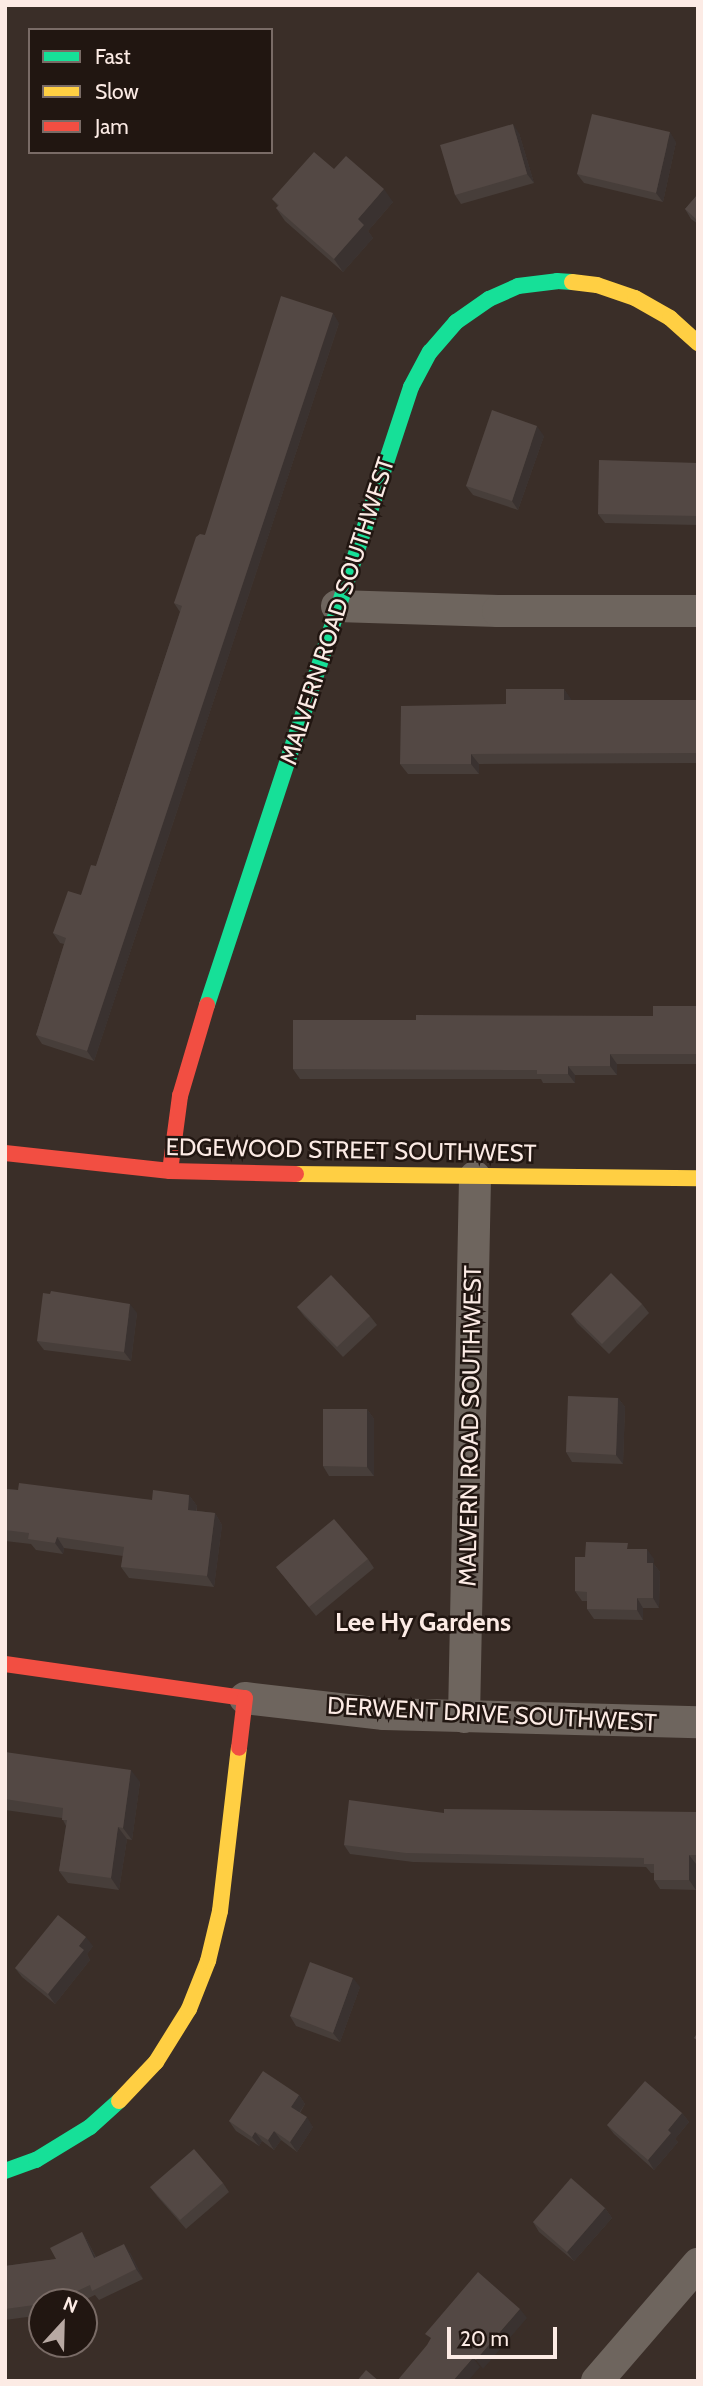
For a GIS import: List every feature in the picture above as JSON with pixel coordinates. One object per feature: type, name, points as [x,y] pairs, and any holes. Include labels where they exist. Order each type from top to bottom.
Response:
[{"type":"street","name":"MALVERN ROAD SOUTHWEST","points":[[170,1171],[180,1096],[192,1052],[411,387],[430,352],[456,322],[489,299],[518,286],[557,281],[597,285],[635,298],[670,318],[698,343]]},
{"type":"street","points":[[337,606],[498,611],[698,611]]},
{"type":"street","name":"EDGEWOOD STREET SOUTHWEST","points":[[5,1153],[170,1171],[698,1178]]},
{"type":"street","name":"MALVERN ROAD SOUTHWEST","points":[[464,1717],[475,1177]]},
{"type":"street","name":"DERWENT DRIVE SOUTHWEST","points":[[5,1664],[245,1698],[384,1714],[698,1722]]},
{"type":"street","points":[[5,2171],[36,2160],[90,2127],[136,2085],[156,2062],[189,2008],[208,1961],[220,1911],[245,1698]]},
{"type":"street","points":[[597,2381],[698,2264]]},
{"type":"building","points":[[592,114],[670,132],[656,193],[577,174]]},
{"type":"building","points":[[513,124],[527,174],[455,195],[440,145]]},
{"type":"building","points":[[314,152],[334,169],[346,156],[384,189],[358,219],[364,225],[334,259],[276,208],[279,205],[272,199]]},
{"type":"building","points":[[698,194],[698,221],[685,209]]},
{"type":"building","points":[[281,296],[333,313],[87,1051],[36,1035],[66,938],[53,933],[68,891],[81,895],[91,865],[96,866],[182,606],[174,603],[196,537],[205,535]]},
{"type":"building","points":[[492,410],[537,426],[512,501],[466,486]]},
{"type":"building","points":[[599,460],[698,463],[698,516],[598,514]]},
{"type":"building","points":[[506,689],[564,689],[564,700],[698,700],[698,753],[471,754],[471,764],[400,764],[401,706],[506,704]]},
{"type":"building","points":[[653,1006],[698,1006],[698,1054],[610,1054],[610,1066],[568,1066],[568,1074],[537,1074],[537,1070],[293,1069],[293,1020],[416,1020],[416,1015],[653,1016]]},
{"type":"building","points":[[611,1273],[642,1304],[602,1344],[571,1314]]},
{"type":"building","points":[[331,1275],[370,1316],[337,1347],[297,1307]]},
{"type":"building","points":[[51,1291],[130,1304],[124,1352],[37,1341],[43,1293],[50,1294]]},
{"type":"building","points":[[568,1396],[618,1398],[616,1455],[566,1452]]},
{"type":"building","points":[[323,1409],[367,1409],[367,1467],[323,1466]]},
{"type":"building","points":[[19,1483],[152,1500],[153,1490],[189,1495],[188,1510],[215,1513],[207,1576],[121,1567],[124,1547],[57,1537],[55,1543],[28,1539],[29,1533],[5,1530],[5,1489],[18,1490]]},
{"type":"building","points":[[334,1519],[368,1559],[309,1607],[276,1567]]},
{"type":"building","points":[[586,1542],[628,1543],[627,1549],[647,1549],[647,1563],[653,1563],[653,1598],[637,1598],[637,1610],[587,1609],[587,1592],[575,1591],[575,1557],[585,1557]]},
{"type":"building","points":[[5,1752],[131,1770],[123,1828],[118,1827],[111,1878],[59,1871],[67,1820],[62,1820],[63,1808],[5,1799]]},
{"type":"building","points":[[349,1800],[444,1813],[444,1809],[698,1812],[698,1855],[689,1855],[689,1880],[654,1880],[654,1864],[644,1864],[644,1858],[406,1853],[344,1845]]},
{"type":"building","points":[[58,1915],[86,1937],[79,1946],[84,1950],[48,1994],[15,1968]]},
{"type":"building","points":[[310,1962],[353,1978],[333,2033],[290,2016]]},
{"type":"building","points":[[263,2071],[299,2095],[291,2107],[307,2117],[290,2142],[274,2131],[268,2140],[255,2132],[252,2137],[229,2121]]},
{"type":"building","points":[[645,2081],[682,2113],[668,2130],[671,2133],[648,2160],[607,2125]]},
{"type":"building","points":[[194,2149],[223,2183],[180,2220],[150,2187]]},
{"type":"building","points":[[571,2178],[605,2208],[567,2252],[533,2222]]},
{"type":"building","points":[[82,2232],[94,2258],[124,2244],[136,2269],[98,2288],[91,2288],[90,2285],[84,2288],[28,2288],[28,2306],[5,2309],[5,2266],[56,2259],[50,2248]]},
{"type":"building","points":[[478,2272],[520,2309],[476,2360],[473,2358],[453,2381],[397,2381],[427,2345],[431,2338],[425,2334]]},
{"type":"building","points":[[366,2370],[379,2381],[357,2381]]},
{"type":"traffic: fast","points":[[207,1005],[411,387],[430,352],[456,322],[489,299],[518,286],[557,281],[572,282]]},
{"type":"traffic: fast","points":[[5,2171],[36,2160],[90,2127],[119,2101]]},
{"type":"traffic: slow","points":[[572,282],[597,285],[635,298],[670,318],[698,343]]},
{"type":"traffic: slow","points":[[296,1174],[698,1178]]},
{"type":"traffic: slow","points":[[119,2101],[156,2062],[189,2009],[208,1961],[220,1911],[239,1748]]},
{"type":"traffic: jam","points":[[170,1171],[180,1096],[207,1005]]},
{"type":"traffic: jam","points":[[5,1153],[170,1171],[296,1174]]},
{"type":"traffic: jam","points":[[5,1664],[245,1698],[239,1748]]},
{"type":"district","name":"Lee Hy Gardens","points":[[423,1623]]}]
